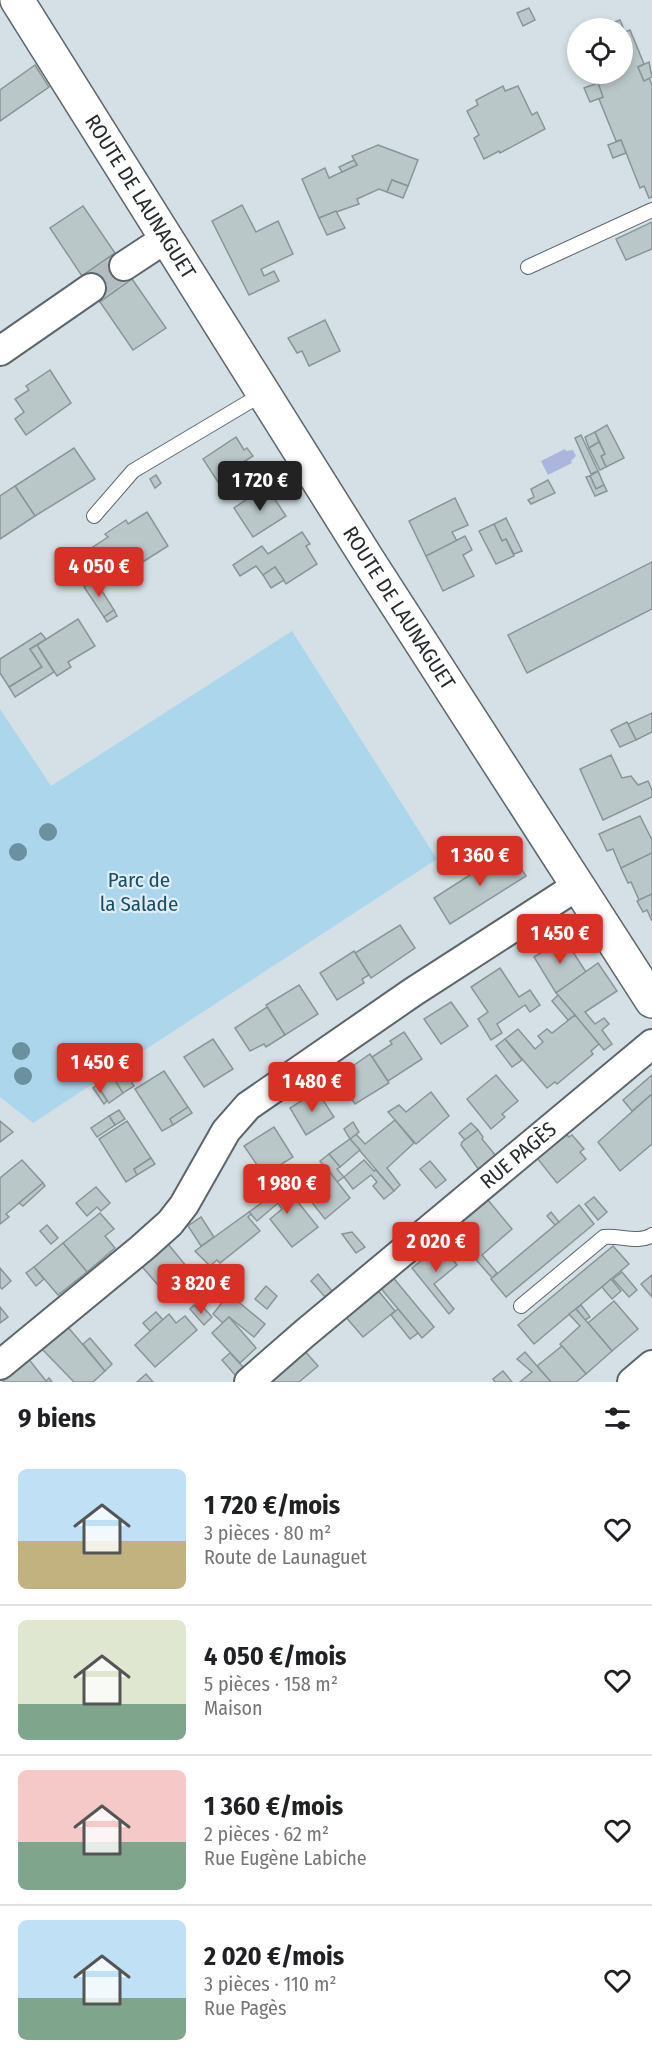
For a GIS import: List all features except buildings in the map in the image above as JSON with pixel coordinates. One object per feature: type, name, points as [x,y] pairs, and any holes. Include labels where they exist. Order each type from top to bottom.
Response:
[{"type":"main road","name":"ROUTE DE LAUNAGUET","points":[[17,0],[368,560],[652,1001]]},
{"type":"street","points":[[124,266],[165,239]]},
{"type":"street","points":[[0,351],[91,288]]},
{"type":"street","points":[[0,1365],[170,1223],[184,1205],[226,1131],[248,1106],[413,992],[577,886]]},
{"type":"street","name":"RUE PAGÈS","points":[[249,1382],[652,1044]]},
{"type":"street","points":[[632,1382],[652,1365]]},
{"type":"lane","points":[[528,267],[652,210]]},
{"type":"lane","points":[[94,516],[133,471],[264,393]]},
{"type":"lane","points":[[521,1306],[603,1237],[647,1238],[652,1235]]},
{"type":"green space","name":"Parc de la Salade","points":[[292,631],[437,859],[33,1123],[0,1097],[0,709],[51,786]]},
{"type":"shaded area","points":[[565,449],[566,451],[573,450],[576,456],[571,461],[572,463],[548,475],[541,461]]},
{"type":"tunnel","points":[[91,288],[124,266]]}]
